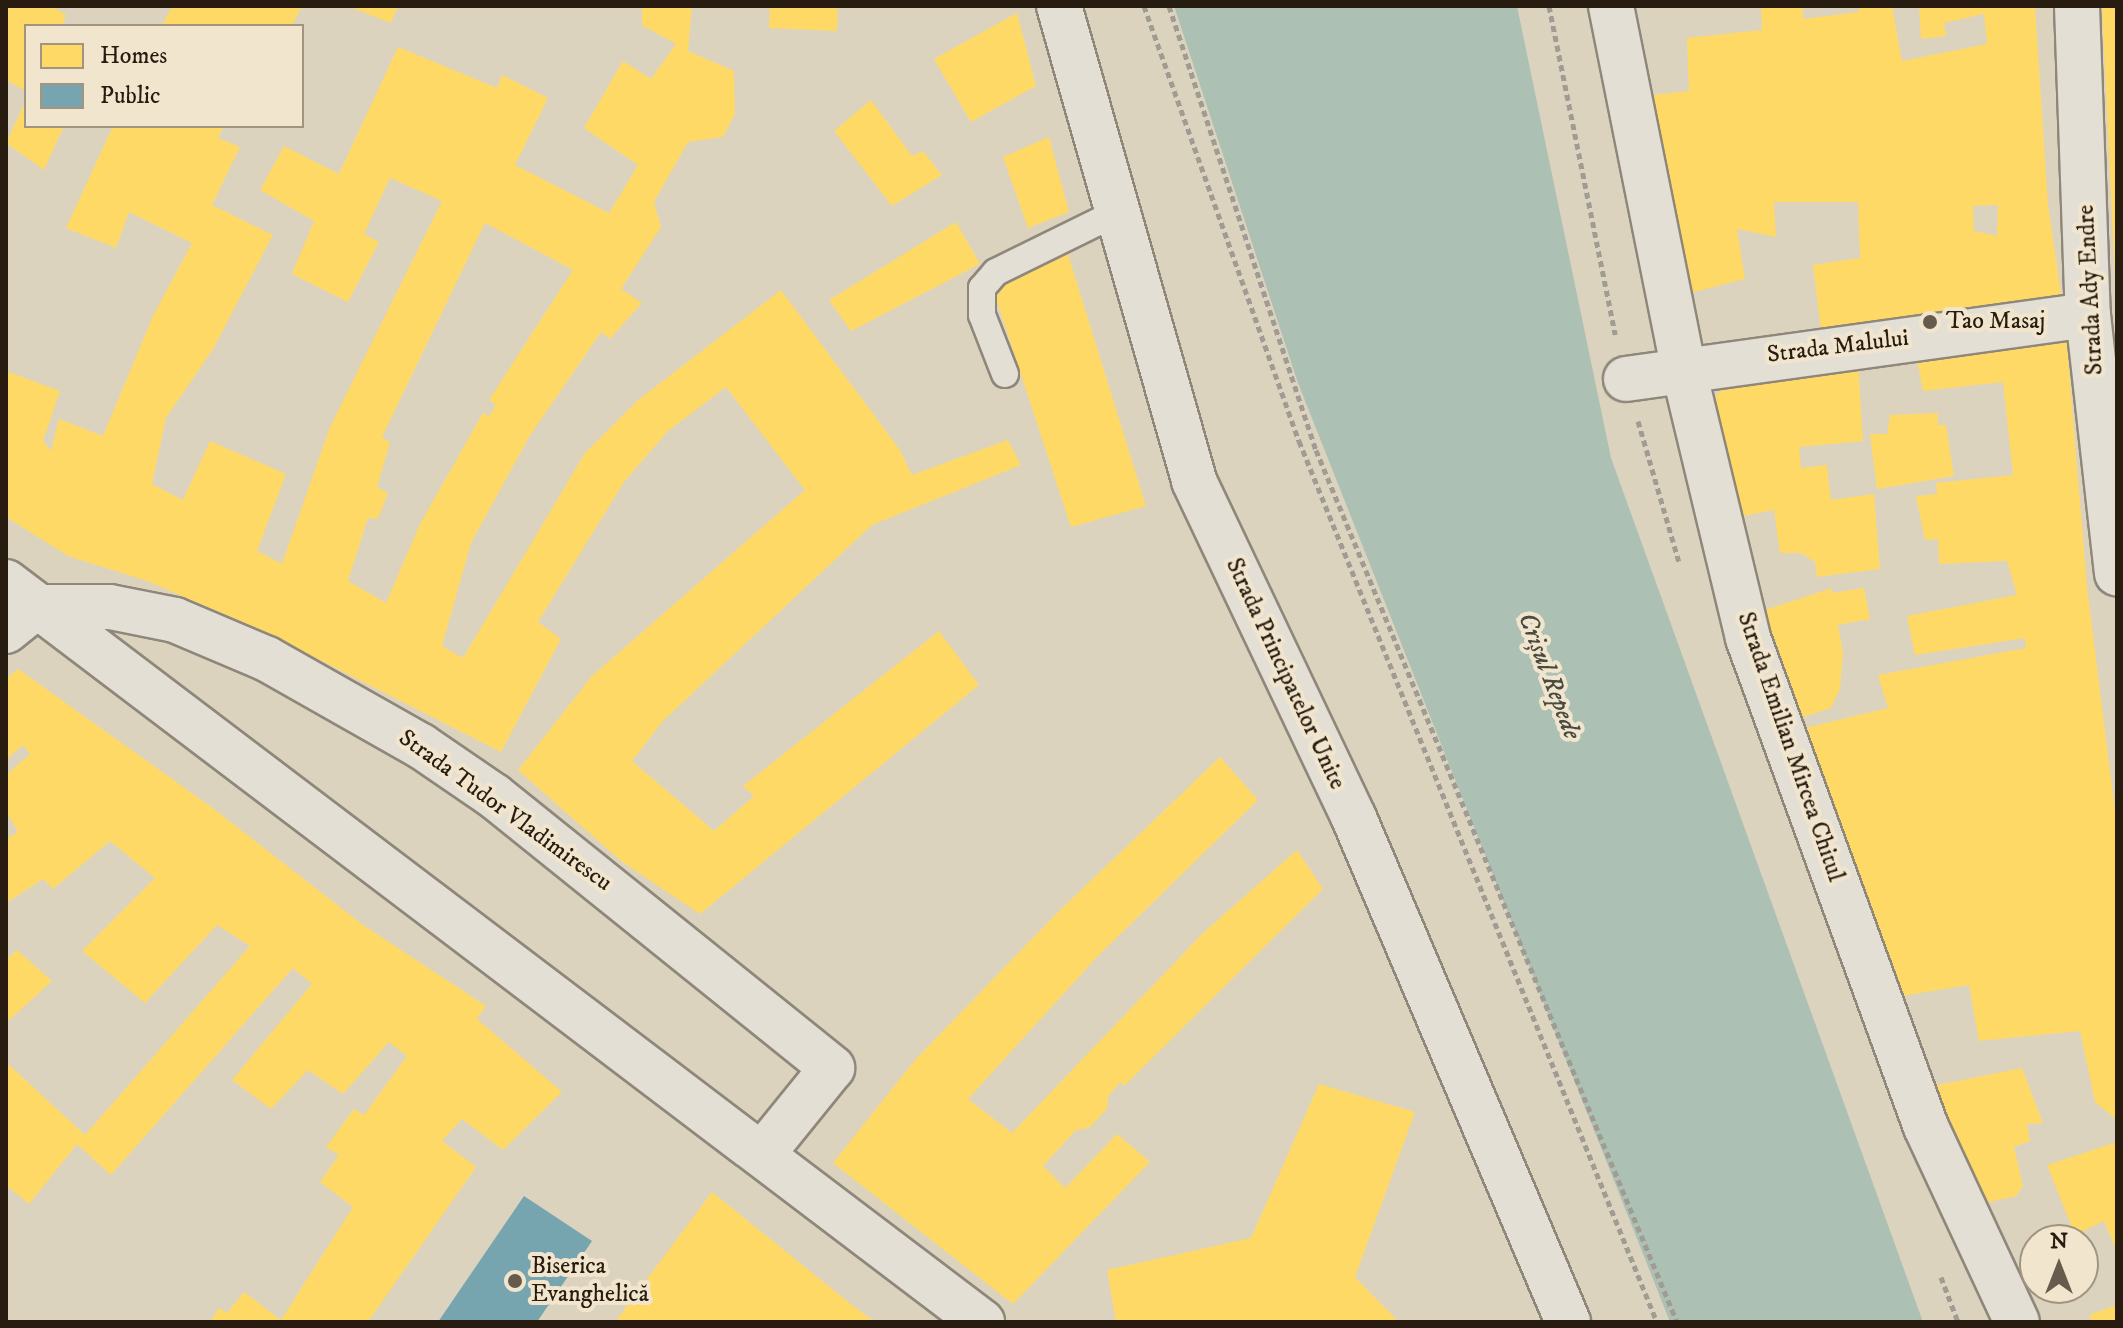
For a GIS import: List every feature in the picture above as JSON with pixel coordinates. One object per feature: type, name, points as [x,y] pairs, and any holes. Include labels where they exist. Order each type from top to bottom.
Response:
[{"type":"street","name":"Strada Principatelor Unite","points":[[1059,6],[1194,481],[1354,818],[1568,1322]]},
{"type":"street","name":"Strada Emilian Mircea Chitul","points":[[1611,6],[1683,367],[1748,638],[1926,1127],[2017,1322]]},
{"type":"street","name":"Strada Ady Endre","points":[[2077,6],[2088,315],[2111,483],[2117,573]]},
{"type":"street","name":"Strada Malului","points":[[1626,379],[1683,367],[2088,315]]},
{"type":"street","name":"Strada Tudor Vladimirescu","points":[[16,607],[110,607],[175,620],[341,697],[494,796],[832,1068],[764,1152]]},
{"type":"street","name":"Strada Tudor Vladimirescu","points":[[16,607],[764,1152],[982,1322]]},
{"type":"lane","points":[[1005,374],[982,315],[982,288],[996,272],[1118,212]]},
{"type":"path","points":[[1144,6],[1299,441],[1657,1322]]},
{"type":"path","points":[[1169,6],[1316,450],[1677,1322]]},
{"type":"water","name":"Crișul Repede","points":[[1174,6],[1517,6],[1611,458],[1923,1322],[1670,1322],[1298,383]]},
{"type":"building: Homes","points":[[6,6],[52,6],[66,15],[63,24],[24,24],[24,90],[6,80]]},
{"type":"building: Homes","points":[[172,6],[302,6],[293,24],[163,24]]},
{"type":"building: Homes","points":[[347,6],[398,6],[391,23]]},
{"type":"building: Homes","points":[[642,6],[692,6],[688,51],[734,71],[735,114],[723,137],[688,142],[654,202],[661,227],[621,289],[642,303],[610,339],[601,332],[529,437],[471,543],[442,646],[463,658],[585,453],[637,401],[781,290],[900,450],[912,475],[1008,440],[1021,465],[872,525],[663,721],[632,761],[714,831],[754,796],[743,786],[939,631],[979,685],[700,914],[621,861],[518,770],[592,676],[805,490],[726,387],[668,431],[624,482],[538,622],[561,639],[501,752],[259,629],[147,581],[68,556],[6,517],[6,371],[60,391],[43,441],[51,451],[59,419],[103,436],[153,316],[192,243],[129,212],[116,248],[66,228],[112,128],[223,128],[218,138],[240,147],[212,205],[273,235],[213,349],[166,418],[152,484],[183,500],[210,441],[286,474],[257,551],[282,564],[330,427],[442,201],[390,178],[364,234],[379,242],[348,302],[292,274],[314,221],[260,190],[284,146],[339,174],[398,47],[497,88],[502,75],[548,98],[515,165],[609,213],[638,165],[584,128],[623,61],[651,79],[676,44],[642,25]],"holes":[[[485,223],[573,270],[489,400],[496,405],[489,416],[483,413],[420,524],[386,603],[348,581],[368,518],[378,519],[388,493],[377,487],[390,443],[382,437]]]},
{"type":"building: Homes","points":[[770,6],[838,6],[837,31],[769,28]]},
{"type":"building: Homes","points":[[1761,6],[1803,6],[1803,19],[1859,12],[1858,6],[1892,6],[1902,61],[1987,44],[1984,14],[1944,23],[1946,36],[1921,39],[1919,6],[2035,6],[2048,204],[2062,301],[1821,330],[1813,265],[1860,258],[1858,202],[1774,202],[1776,237],[1737,229],[1745,279],[1682,295],[1643,96],[1689,91],[1687,38],[1762,30]],"holes":[[[1998,205],[1997,236],[1974,231],[1973,206]]]},
{"type":"building: Homes","points":[[2102,6],[2117,6],[2115,280]]},
{"type":"building: Homes","points":[[1017,13],[1036,86],[971,122],[934,59]]},
{"type":"building: Homes","points":[[871,100],[912,156],[923,151],[942,175],[892,206],[834,131]]},
{"type":"building: Homes","points":[[24,104],[24,128],[63,128],[44,170],[6,143]]},
{"type":"building: Homes","points":[[1049,137],[1069,212],[1028,228],[1003,157]]},
{"type":"building: Homes","points":[[956,222],[980,264],[851,331],[829,300]]},
{"type":"building: Homes","points":[[1067,251],[1146,506],[1071,527],[992,286]]},
{"type":"building: Homes","points":[[2066,333],[2087,586],[2117,827],[2117,1120],[2095,1102],[2080,1031],[1979,1041],[1969,985],[1884,999],[1801,729],[1888,708],[1878,675],[2026,648],[2025,638],[1915,655],[1907,616],[2017,595],[2007,561],[1939,564],[1938,539],[1925,540],[1916,496],[1937,494],[1936,483],[2013,475],[2003,382],[1923,391],[1915,350]]},
{"type":"building: Homes","points":[[1858,363],[1863,441],[1799,447],[1801,468],[1827,465],[1831,500],[1874,494],[1880,569],[1817,577],[1815,562],[1801,553],[1780,553],[1774,510],[1732,518],[1713,400],[1732,375]]},
{"type":"building: Homes","points":[[1938,413],[1938,425],[1946,425],[1954,476],[1877,489],[1870,434],[1887,434],[1890,415]]},
{"type":"building: Homes","points":[[1832,588],[1832,593],[1864,588],[1870,619],[1838,625],[1843,653],[1840,689],[1831,708],[1797,719],[1762,611]]},
{"type":"building: Homes","points":[[18,669],[214,809],[363,925],[486,1006],[477,1019],[562,1092],[503,1150],[462,1119],[442,1141],[476,1167],[368,1322],[210,1322],[219,1308],[227,1313],[244,1292],[281,1320],[353,1207],[320,1182],[339,1155],[326,1147],[354,1109],[364,1115],[407,1056],[389,1042],[343,1094],[308,1070],[271,1109],[232,1080],[312,984],[293,968],[111,1175],[77,1144],[29,1204],[6,1185],[6,1062],[85,1135],[250,946],[217,925],[145,1003],[82,951],[155,878],[110,841],[53,889],[43,879],[6,903],[6,839],[18,832],[6,811],[6,775],[30,754],[23,745],[6,760],[6,679]]},
{"type":"building: Homes","points":[[1220,757],[1258,800],[1097,957],[968,1099],[1012,1133],[1204,932],[1297,850],[1323,889],[1124,1086],[1120,1082],[1108,1097],[1107,1109],[1089,1128],[1076,1130],[1043,1166],[1065,1188],[1117,1134],[1150,1162],[1013,1304],[833,1163],[915,1060],[1055,915]]},
{"type":"building: Homes","points":[[17,950],[52,981],[6,1023],[6,960]]},
{"type":"building: Homes","points":[[2022,1068],[2043,1123],[2027,1124],[2030,1141],[2014,1147],[2023,1186],[2016,1196],[1968,1207],[1928,1087]]},
{"type":"building: Homes","points":[[1319,1084],[1415,1112],[1355,1277],[1399,1322],[1116,1322],[1107,1270],[1251,1238]]},
{"type":"building: Homes","points":[[2117,1142],[2117,1252],[2104,1221],[2098,1224],[2071,1224],[2047,1165]]},
{"type":"building: Homes","points":[[712,1192],[852,1305],[875,1322],[615,1322]]},
{"type":"building: Homes","points":[[2117,1305],[2117,1322],[2092,1322],[2089,1315]]},
{"type":"building: Public","name":"Biserica Evanghelică","points":[[524,1196],[592,1241],[537,1322],[438,1322]]},
{"type":"place","name":"Tao Masaj","points":[[1930,322]]},
{"type":"place","name":"Biserica Evanghelică","points":[[515,1281]]}]
